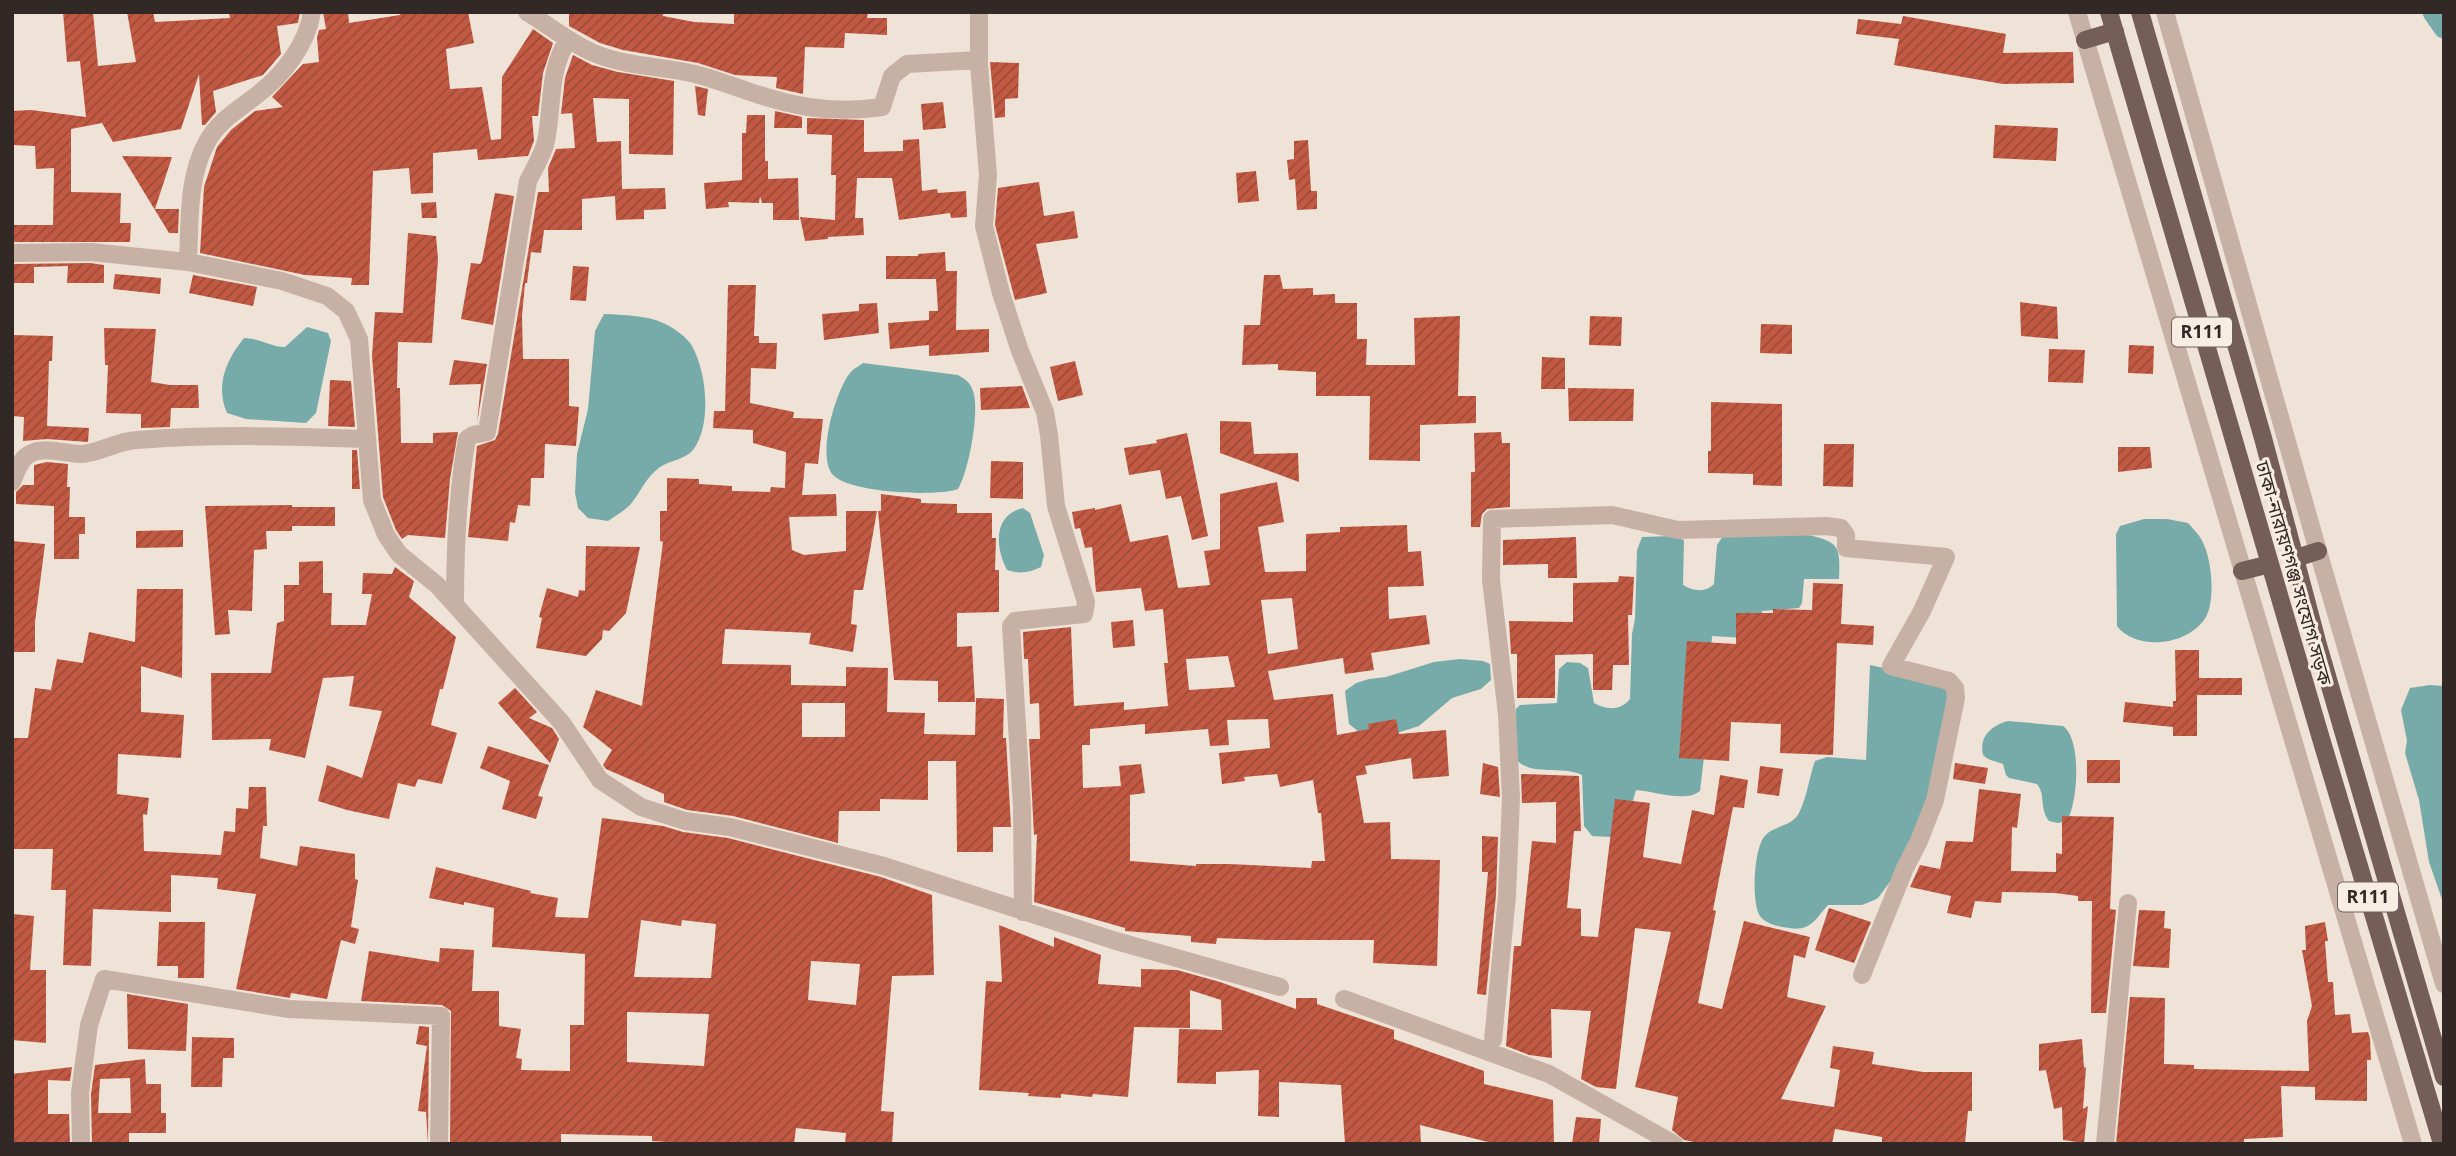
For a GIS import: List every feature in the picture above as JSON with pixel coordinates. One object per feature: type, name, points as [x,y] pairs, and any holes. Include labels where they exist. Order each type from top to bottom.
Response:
[{"type":"main road","name":"ঢাকা-নারায়ণগঞ্জ সংযোগ সড়ক","points":[[2109,12],[2442,1144]]},
{"type":"main road","name":"ঢাকা-নারায়ণগঞ্জ সংযোগ সড়ক","points":[[2140,12],[2296,558],[2318,645],[2444,1077]]},
{"type":"main road","points":[[2085,40],[2115,31]]},
{"type":"main road","points":[[2296,558],[2318,551]]},
{"type":"main road","points":[[2242,571],[2270,564]]},
{"type":"street","points":[[188,262],[193,184],[207,141],[234,111],[277,77],[304,37],[312,12]]},
{"type":"street","points":[[527,12],[568,40],[598,55],[645,67],[693,73],[769,98],[820,109],[856,111],[882,107],[892,76],[907,64],[979,60]]},
{"type":"street","points":[[979,12],[979,60],[988,175],[985,226],[1001,293],[1020,351],[1045,412],[1056,506],[1086,602],[1084,614],[1015,621],[1011,626],[1022,808],[1023,912]]},
{"type":"street","points":[[2077,12],[2413,1144]]},
{"type":"street","points":[[2165,12],[2444,984]]},
{"type":"street","points":[[455,605],[462,464],[467,439],[487,432],[528,181],[545,145],[552,76],[568,40]]},
{"type":"street","points":[[12,253],[91,253],[188,262],[282,281],[327,296],[346,311],[359,339],[372,500],[386,535],[399,554],[438,585],[562,723],[600,780],[641,807],[685,821],[730,827],[884,866],[1116,941],[1280,987]]},
{"type":"street","points":[[12,482],[19,465],[29,454],[43,450],[91,453],[123,440],[228,437],[366,439]]},
{"type":"street","points":[[1493,1040],[1507,896],[1511,789],[1507,714],[1491,580],[1492,519],[1612,515],[1678,530],[1826,526],[1841,528],[1846,535],[1846,548],[1946,557],[1923,611],[1891,666],[1949,681],[1955,688],[1954,707],[1935,800],[1862,975]]},
{"type":"street","points":[[2105,1144],[2128,903]]},
{"type":"street","points":[[81,1144],[80,1093],[89,1025],[104,979],[289,1009],[440,1016],[439,1144]]},
{"type":"street","points":[[1344,999],[1549,1074],[1674,1144]]},
{"type":"water","points":[[604,314],[649,318],[667,325],[683,336],[697,357],[705,399],[703,427],[693,450],[655,471],[630,505],[608,521],[588,518],[578,508],[575,493],[577,454],[588,409],[595,331]]},
{"type":"water","points":[[307,327],[328,333],[331,341],[316,413],[306,423],[246,419],[227,413],[222,393],[224,374],[232,355],[244,338],[285,347]]},
{"type":"water","points":[[863,363],[958,375],[969,383],[975,400],[974,426],[966,469],[958,489],[931,493],[893,492],[856,486],[833,475],[828,466],[827,439],[834,408],[850,373]]},
{"type":"water","points":[[1023,508],[1030,513],[1044,555],[1041,567],[1028,572],[1016,572],[1007,570],[1003,561],[999,533],[1006,517]]},
{"type":"water","points":[[2144,519],[2188,523],[2201,539],[2207,552],[2211,583],[2208,613],[2196,629],[2173,640],[2148,642],[2136,639],[2117,626],[2116,534],[2120,526]]},
{"type":"water","points":[[1808,535],[1827,540],[1836,548],[1839,579],[1804,579],[1802,603],[1799,608],[1762,611],[1761,639],[1712,636],[1700,791],[1678,796],[1636,790],[1632,804],[1611,837],[1592,836],[1584,826],[1582,775],[1529,768],[1516,759],[1516,709],[1520,705],[1557,703],[1559,669],[1567,662],[1580,663],[1588,668],[1594,703],[1613,708],[1622,706],[1630,699],[1637,550],[1642,537],[1672,536],[1684,540],[1683,585],[1699,590],[1714,584],[1717,545],[1723,536]]},
{"type":"water","points":[[1460,659],[1490,664],[1491,680],[1481,689],[1452,698],[1419,726],[1397,733],[1363,735],[1349,724],[1345,691],[1356,683],[1434,662]]},
{"type":"water","points":[[1870,665],[1893,670],[1950,691],[1929,799],[1892,879],[1878,898],[1862,905],[1828,905],[1812,923],[1803,928],[1773,925],[1760,916],[1755,900],[1756,864],[1761,844],[1772,830],[1796,818],[1804,801],[1815,761],[1827,757],[1866,760]]},
{"type":"water","points":[[2444,686],[2444,905],[2429,862],[2419,800],[2405,753],[2407,741],[2401,710],[2410,688]]},
{"type":"water","points":[[2008,721],[2063,726],[2069,733],[2076,757],[2076,786],[2067,821],[2049,821],[2037,784],[2009,778],[2003,764],[1983,755],[1985,737],[1996,726]]},
{"type":"building","points":[[63,12],[93,12],[98,66],[136,62],[127,12],[153,12],[155,22],[230,18],[229,12],[300,12],[298,23],[277,26],[281,54],[263,75],[213,91],[216,112],[205,125],[202,125],[199,74],[181,129],[113,142],[102,123],[71,129],[71,192],[121,193],[120,223],[131,223],[130,242],[12,242],[12,225],[53,225],[54,168],[36,169],[35,146],[12,145],[12,111],[31,110],[86,117],[80,61],[67,62]]},
{"type":"building","points":[[323,12],[348,12],[349,23],[400,15],[399,12],[468,12],[474,43],[446,49],[450,89],[482,87],[491,140],[501,139],[502,77],[533,29],[553,43],[543,73],[538,116],[532,116],[534,141],[528,156],[478,160],[477,149],[433,153],[433,193],[411,194],[409,168],[373,171],[369,285],[351,285],[352,278],[305,275],[200,253],[204,187],[217,147],[231,130],[255,111],[283,107],[272,97],[303,64],[319,62],[317,37],[319,30],[326,29]]},
{"type":"building","points":[[569,12],[663,12],[663,16],[694,22],[734,24],[734,12],[868,12],[867,18],[887,18],[887,35],[845,33],[844,48],[805,47],[803,94],[776,88],[777,77],[735,75],[698,63],[623,50],[600,43],[569,26]]},
{"type":"building","points":[[1903,16],[2006,34],[2003,53],[2073,52],[2074,83],[2003,84],[1894,65],[1899,39],[1856,34],[1858,19],[1901,24]]},
{"type":"building","points":[[573,55],[592,65],[618,72],[674,81],[673,155],[629,154],[629,99],[593,98],[597,142],[621,141],[622,189],[665,188],[666,209],[644,210],[644,219],[616,220],[615,196],[582,199],[582,230],[544,230],[541,253],[531,252],[525,283],[522,316],[523,359],[569,359],[569,406],[579,407],[576,446],[545,444],[544,478],[531,478],[530,506],[518,505],[515,523],[510,522],[508,541],[468,537],[477,446],[495,440],[498,434],[538,192],[549,192],[548,168],[556,149],[575,148],[572,113],[561,114],[565,78]]},
{"type":"building","points":[[990,62],[1019,63],[1018,98],[1005,99],[1005,117],[995,118]]},
{"type":"building","points":[[695,86],[708,89],[705,116],[698,115]]},
{"type":"building","points":[[943,102],[946,128],[923,130],[921,104]]},
{"type":"building","points":[[775,111],[802,117],[802,128],[774,128]]},
{"type":"building","points":[[747,115],[765,115],[765,161],[768,161],[768,179],[798,178],[799,220],[773,220],[773,203],[762,203],[760,196],[759,203],[728,202],[729,207],[706,209],[704,183],[742,180],[742,133],[746,133]]},
{"type":"building","points":[[807,118],[864,120],[864,152],[903,151],[903,140],[919,139],[922,191],[966,191],[967,217],[951,218],[950,213],[899,220],[892,178],[857,178],[855,218],[863,218],[864,235],[805,241],[800,217],[835,220],[836,175],[831,175],[832,135],[807,134]]},
{"type":"building","points":[[1995,125],[2058,128],[2056,161],[1993,158]]},
{"type":"building","points":[[1308,140],[1311,191],[1317,191],[1317,209],[1297,210],[1295,179],[1289,180],[1287,160],[1294,159],[1294,141]]},
{"type":"building","points":[[122,156],[172,157],[155,209],[179,209],[178,233],[169,233]]},
{"type":"building","points":[[1256,171],[1259,201],[1238,203],[1236,173]]},
{"type":"building","points":[[1039,182],[1044,216],[1074,211],[1078,238],[1036,244],[1047,293],[1015,300],[995,225],[998,188]]},
{"type":"building","points":[[495,193],[514,196],[493,325],[461,319],[471,263],[480,264],[482,261]]},
{"type":"building","points":[[436,202],[437,218],[422,218],[421,203]]},
{"type":"building","points":[[408,233],[436,236],[438,259],[432,343],[398,342],[397,388],[400,388],[401,443],[433,443],[433,433],[458,432],[450,479],[445,538],[408,535],[402,539],[383,497],[372,356],[375,312],[403,313]]},
{"type":"building","points":[[945,252],[946,271],[957,271],[956,330],[989,329],[989,352],[929,356],[929,345],[890,349],[888,323],[929,320],[929,311],[938,311],[936,279],[886,279],[886,256],[918,256]]},
{"type":"building","points":[[12,264],[104,265],[104,283],[67,283],[68,266],[34,267],[34,283],[12,283]]},
{"type":"building","points":[[573,266],[589,267],[586,301],[570,300]]},
{"type":"building","points":[[115,274],[161,278],[160,294],[113,289]]},
{"type":"building","points":[[193,275],[257,287],[253,306],[189,293]]},
{"type":"building","points":[[1264,275],[1280,275],[1283,289],[1313,288],[1313,295],[1335,294],[1335,303],[1357,303],[1357,339],[1367,339],[1366,365],[1415,365],[1414,318],[1460,316],[1458,396],[1476,396],[1476,423],[1420,425],[1420,461],[1369,460],[1370,396],[1316,396],[1316,372],[1278,370],[1278,364],[1242,365],[1244,325],[1260,325]]},
{"type":"building","points":[[728,285],[756,285],[754,336],[759,336],[759,343],[777,343],[776,369],[751,368],[750,403],[794,412],[793,418],[823,419],[818,464],[805,463],[802,495],[836,494],[837,516],[789,517],[792,550],[804,555],[846,551],[846,511],[877,511],[863,590],[854,590],[851,624],[857,625],[853,652],[809,644],[811,633],[725,629],[722,664],[791,665],[791,685],[846,686],[846,667],[888,668],[887,712],[925,713],[924,734],[975,735],[976,698],[1004,699],[1003,738],[1006,738],[1011,827],[993,827],[993,852],[957,852],[956,761],[928,761],[928,800],[880,799],[880,811],[839,811],[838,843],[733,816],[687,810],[664,802],[664,794],[606,769],[603,765],[612,750],[583,727],[596,690],[642,706],[663,542],[660,541],[660,511],[667,511],[667,478],[699,479],[699,484],[732,486],[732,491],[770,492],[771,487],[785,488],[786,452],[753,443],[753,430],[713,428],[714,411],[725,411]],"holes":[[[802,703],[845,703],[845,737],[802,737]]]},
{"type":"building","points":[[2020,302],[2057,307],[2058,339],[2021,336]]},
{"type":"building","points":[[877,303],[879,333],[824,340],[822,314],[859,311],[859,304]]},
{"type":"building","points":[[1590,316],[1622,317],[1621,346],[1589,345]]},
{"type":"building","points":[[1761,324],[1792,325],[1792,354],[1760,353]]},
{"type":"building","points":[[104,328],[156,329],[151,382],[198,385],[199,408],[171,408],[170,427],[141,428],[141,414],[106,413],[108,365],[105,365]]},
{"type":"building","points":[[12,335],[53,336],[52,361],[49,361],[47,426],[89,428],[88,442],[47,439],[23,441],[24,417],[12,416]]},
{"type":"building","points":[[2129,345],[2154,346],[2153,374],[2128,373]]},
{"type":"building","points":[[2049,349],[2085,350],[2083,383],[2048,382]]},
{"type":"building","points":[[1542,357],[1565,358],[1565,389],[1541,389]]},
{"type":"building","points":[[454,360],[487,364],[477,423],[481,384],[449,385]]},
{"type":"building","points":[[1075,361],[1083,395],[1058,401],[1050,367]]},
{"type":"building","points":[[330,380],[351,381],[355,427],[328,426]]},
{"type":"building","points":[[1022,386],[1030,408],[981,410],[980,388]]},
{"type":"building","points":[[1568,388],[1634,389],[1633,421],[1569,421]]},
{"type":"building","points":[[1711,402],[1782,404],[1782,486],[1753,485],[1753,474],[1708,473]]},
{"type":"building","points":[[1220,421],[1251,422],[1254,454],[1298,453],[1299,482],[1220,453]]},
{"type":"building","points":[[1501,432],[1502,443],[1510,443],[1510,507],[1487,509],[1482,514],[1480,527],[1471,527],[1471,472],[1475,472],[1474,433]]},
{"type":"building","points":[[1187,433],[1208,536],[1192,540],[1181,496],[1166,499],[1160,470],[1129,475],[1124,448],[1157,443],[1156,440]]},
{"type":"building","points":[[1824,444],[1854,444],[1853,487],[1823,486]]},
{"type":"building","points":[[2118,447],[2150,447],[2152,468],[2118,472]]},
{"type":"building","points":[[352,450],[357,450],[360,489],[352,489]]},
{"type":"building","points":[[991,461],[1023,462],[1023,499],[990,498]]},
{"type":"building","points":[[47,462],[68,464],[69,517],[85,517],[85,534],[79,534],[79,559],[54,559],[54,506],[16,504],[16,492],[23,485],[34,485],[34,465]]},
{"type":"building","points":[[1277,482],[1284,522],[1258,527],[1265,572],[1306,571],[1306,534],[1340,532],[1340,527],[1407,525],[1408,552],[1421,551],[1424,586],[1388,587],[1389,619],[1426,615],[1430,644],[1371,653],[1374,670],[1345,674],[1343,658],[1268,671],[1274,700],[1333,694],[1337,735],[1369,729],[1368,724],[1396,719],[1399,734],[1446,730],[1449,776],[1413,779],[1411,758],[1365,766],[1367,774],[1356,776],[1364,823],[1390,822],[1391,859],[1440,860],[1437,966],[1373,963],[1374,940],[1217,938],[1216,944],[1191,942],[1191,936],[1125,931],[1125,928],[1034,902],[1037,834],[1034,835],[1029,739],[1040,739],[1039,703],[1030,704],[1028,659],[1024,659],[1023,632],[1071,627],[1074,706],[1124,702],[1124,710],[1168,706],[1164,663],[1168,663],[1163,609],[1145,611],[1141,588],[1096,592],[1092,547],[1085,548],[1080,528],[1075,529],[1072,512],[1121,504],[1130,542],[1168,535],[1178,588],[1210,585],[1204,551],[1220,549],[1220,494]],"holes":[[[1292,598],[1298,649],[1268,654],[1261,600]],[[1228,656],[1235,687],[1189,690],[1186,659]],[[1268,719],[1270,748],[1219,753],[1222,784],[1245,781],[1244,777],[1277,774],[1280,787],[1313,780],[1318,813],[1321,813],[1325,861],[1312,861],[1311,868],[1228,864],[1196,866],[1130,861],[1130,795],[1145,793],[1141,764],[1119,766],[1121,786],[1083,788],[1082,745],[1090,745],[1090,729],[1145,724],[1145,734],[1208,729],[1210,746],[1229,745],[1227,720]]]},
{"type":"building","points":[[881,494],[921,499],[921,503],[957,504],[957,513],[992,513],[992,538],[996,538],[995,570],[999,570],[999,612],[957,613],[957,647],[972,646],[975,702],[938,702],[938,681],[894,680],[878,511],[881,511]]},
{"type":"building","points":[[205,506],[335,507],[335,526],[292,526],[292,531],[266,531],[267,549],[254,550],[252,611],[228,610],[230,634],[215,635]]},
{"type":"building","points":[[183,530],[183,547],[136,548],[136,531]]},
{"type":"building","points":[[1576,537],[1577,578],[1548,578],[1548,564],[1503,565],[1503,540]]},
{"type":"building","points":[[12,541],[45,544],[35,622],[35,652],[12,652]]},
{"type":"building","points":[[586,546],[640,547],[626,613],[609,631],[603,630],[602,639],[586,656],[536,648],[542,618],[539,617],[547,588],[578,597],[579,590],[585,591]]},
{"type":"building","points":[[323,561],[323,593],[332,593],[331,625],[366,625],[372,594],[362,594],[363,573],[392,574],[395,567],[414,581],[409,597],[456,637],[431,725],[457,733],[442,784],[418,779],[415,787],[398,783],[389,819],[318,801],[327,765],[362,778],[382,711],[349,706],[354,676],[323,678],[305,758],[269,750],[271,739],[212,740],[211,673],[271,673],[277,623],[284,621],[284,585],[299,585],[299,562]]},
{"type":"building","points":[[1619,576],[1634,577],[1632,615],[1628,615],[1629,665],[1613,665],[1612,690],[1593,690],[1593,654],[1555,655],[1555,698],[1517,698],[1517,654],[1511,654],[1509,621],[1573,622],[1573,583],[1618,582]]},
{"type":"building","points":[[1813,583],[1843,584],[1841,624],[1874,626],[1873,645],[1837,643],[1833,755],[1780,753],[1781,724],[1731,722],[1729,761],[1679,758],[1687,641],[1736,644],[1736,613],[1773,613],[1773,609],[1812,610]]},
{"type":"building","points":[[137,589],[183,589],[182,678],[141,666],[141,712],[184,715],[181,758],[118,754],[117,794],[149,798],[147,815],[143,814],[144,851],[221,855],[224,831],[235,832],[236,808],[248,809],[249,787],[266,787],[267,826],[263,826],[260,858],[297,866],[300,846],[355,854],[355,879],[358,880],[351,927],[359,929],[355,944],[341,940],[327,999],[291,993],[290,998],[236,989],[256,894],[217,889],[218,878],[171,875],[171,912],[93,909],[91,966],[63,965],[66,890],[51,890],[53,849],[12,849],[12,738],[28,738],[35,688],[51,690],[57,659],[83,663],[89,632],[135,642]]},
{"type":"building","points":[[1133,620],[1135,646],[1113,648],[1111,622]]},
{"type":"building","points":[[2175,650],[2199,650],[2199,678],[2242,678],[2242,695],[2197,695],[2197,736],[2173,736],[2173,727],[2123,722],[2125,702],[2173,707],[2173,701],[2176,701]]},
{"type":"building","points":[[515,688],[537,712],[529,718],[552,728],[559,739],[550,763],[498,703]]},
{"type":"building","points":[[488,746],[549,765],[538,796],[543,797],[536,819],[502,809],[510,781],[480,768]]},
{"type":"building","points":[[2087,760],[2120,760],[2120,783],[2087,783]]},
{"type":"building","points":[[1483,763],[1498,767],[1500,797],[1480,794]]},
{"type":"building","points":[[1955,763],[1988,768],[1985,784],[1953,779]]},
{"type":"building","points":[[1760,766],[1783,769],[1779,796],[1757,793]]},
{"type":"building","points":[[1521,774],[1579,776],[1581,831],[1574,831],[1567,908],[1581,909],[1581,936],[1598,937],[1615,799],[1650,803],[1643,857],[1681,864],[1692,810],[1714,815],[1720,775],[1748,780],[1744,808],[1733,807],[1698,1003],[1722,1009],[1744,921],[1810,937],[1805,958],[1794,955],[1787,997],[1826,1006],[1781,1099],[1834,1107],[1840,1070],[1830,1068],[1833,1046],[1874,1052],[1872,1064],[1923,1072],[1972,1072],[1972,1111],[1968,1111],[1965,1144],[1882,1144],[1882,1137],[1835,1129],[1832,1144],[1704,1144],[1684,1140],[1672,1130],[1678,1097],[1635,1087],[1671,932],[1635,928],[1616,1089],[1596,1087],[1581,1079],[1591,1011],[1551,1009],[1552,1058],[1529,1055],[1506,1046],[1514,946],[1521,946],[1532,841],[1556,843],[1556,802],[1522,803]]},
{"type":"building","points":[[1979,789],[2021,794],[2017,828],[2012,827],[2011,871],[2056,872],[2056,853],[2062,854],[2062,816],[2114,817],[2110,909],[2116,910],[2106,1013],[2091,1013],[2092,901],[2078,901],[2078,896],[2055,893],[2002,892],[2001,903],[1975,901],[1971,918],[1947,913],[1951,896],[1910,887],[1920,865],[1940,869],[1946,841],[1973,842]]},
{"type":"building","points":[[602,818],[728,838],[881,877],[932,895],[934,975],[892,976],[881,1111],[894,1112],[892,1144],[845,1144],[846,1133],[796,1128],[794,1144],[698,1144],[652,1141],[652,1136],[561,1134],[561,1144],[450,1144],[451,1011],[442,1005],[361,1001],[369,951],[439,962],[440,948],[474,950],[472,991],[499,991],[499,1026],[521,1029],[516,1058],[522,1059],[521,1070],[570,1071],[570,1025],[584,1025],[585,954],[492,947],[494,908],[429,898],[436,867],[558,898],[555,917],[588,918]],"holes":[[[641,920],[681,926],[682,920],[716,924],[711,978],[634,977]],[[811,961],[860,964],[856,1005],[808,1000]],[[627,1012],[709,1014],[704,1066],[627,1062]]]},
{"type":"building","points":[[1482,836],[1498,837],[1496,895],[1486,995],[1477,994],[1488,872],[1482,872]]},
{"type":"building","points":[[1829,908],[1871,922],[1854,963],[1815,950]]},
{"type":"building","points":[[2139,910],[2165,911],[2164,928],[2171,929],[2169,968],[2133,966]]},
{"type":"building","points":[[12,914],[34,916],[30,970],[46,970],[46,1043],[12,1040]]},
{"type":"building","points":[[159,922],[205,922],[204,978],[178,978],[178,966],[157,966]]},
{"type":"building","points":[[2325,922],[2328,982],[2333,982],[2335,1015],[2350,1014],[2352,1033],[2368,1032],[2370,1038],[2367,1101],[2315,1100],[2315,1087],[2281,1086],[2283,1137],[2244,1139],[2244,1144],[2116,1144],[2130,997],[2165,998],[2164,1064],[2194,1065],[2194,1069],[2309,1071],[2307,1021],[2312,1006],[2302,950],[2306,950],[2305,926]]},
{"type":"building","points":[[999,925],[1054,947],[1054,937],[1101,955],[1098,984],[1141,987],[1141,969],[1177,970],[1296,1009],[1296,998],[1317,998],[1317,1004],[1394,1030],[1394,1039],[1484,1071],[1484,1084],[1553,1100],[1554,1144],[1496,1144],[1420,1125],[1421,1144],[1345,1144],[1341,1085],[1279,1082],[1279,1117],[1258,1116],[1259,1070],[1216,1072],[1216,1084],[1177,1083],[1179,1029],[1222,1030],[1221,1000],[1190,990],[1190,1028],[1134,1027],[1128,1097],[1061,1094],[1061,1098],[979,1090],[986,981],[1002,982]]},
{"type":"building","points":[[127,994],[188,1004],[186,1051],[128,1049]]},
{"type":"building","points":[[419,1026],[429,1027],[428,1144],[426,1112],[418,1111],[427,1046],[416,1044]]},
{"type":"building","points":[[192,1037],[234,1038],[234,1058],[223,1058],[222,1087],[191,1087]]},
{"type":"building","points":[[2082,1039],[2084,1068],[2086,1067],[2083,1109],[2088,1106],[2084,1143],[2063,1140],[2062,1107],[2054,1109],[2046,1070],[2039,1071],[2039,1044]]},
{"type":"building","points":[[145,1059],[146,1084],[161,1084],[161,1113],[166,1113],[166,1133],[129,1133],[129,1144],[92,1144],[91,1094],[95,1065]],"holes":[[[130,1078],[131,1113],[98,1113],[100,1079]]]},
{"type":"building","points":[[72,1067],[70,1081],[48,1080],[48,1114],[69,1114],[70,1144],[12,1144],[12,1074]]},
{"type":"building","points":[[1576,1117],[1601,1119],[1599,1144],[1572,1144]]},
{"type":"waterway","points":[[2433,12],[2444,28]]}]
